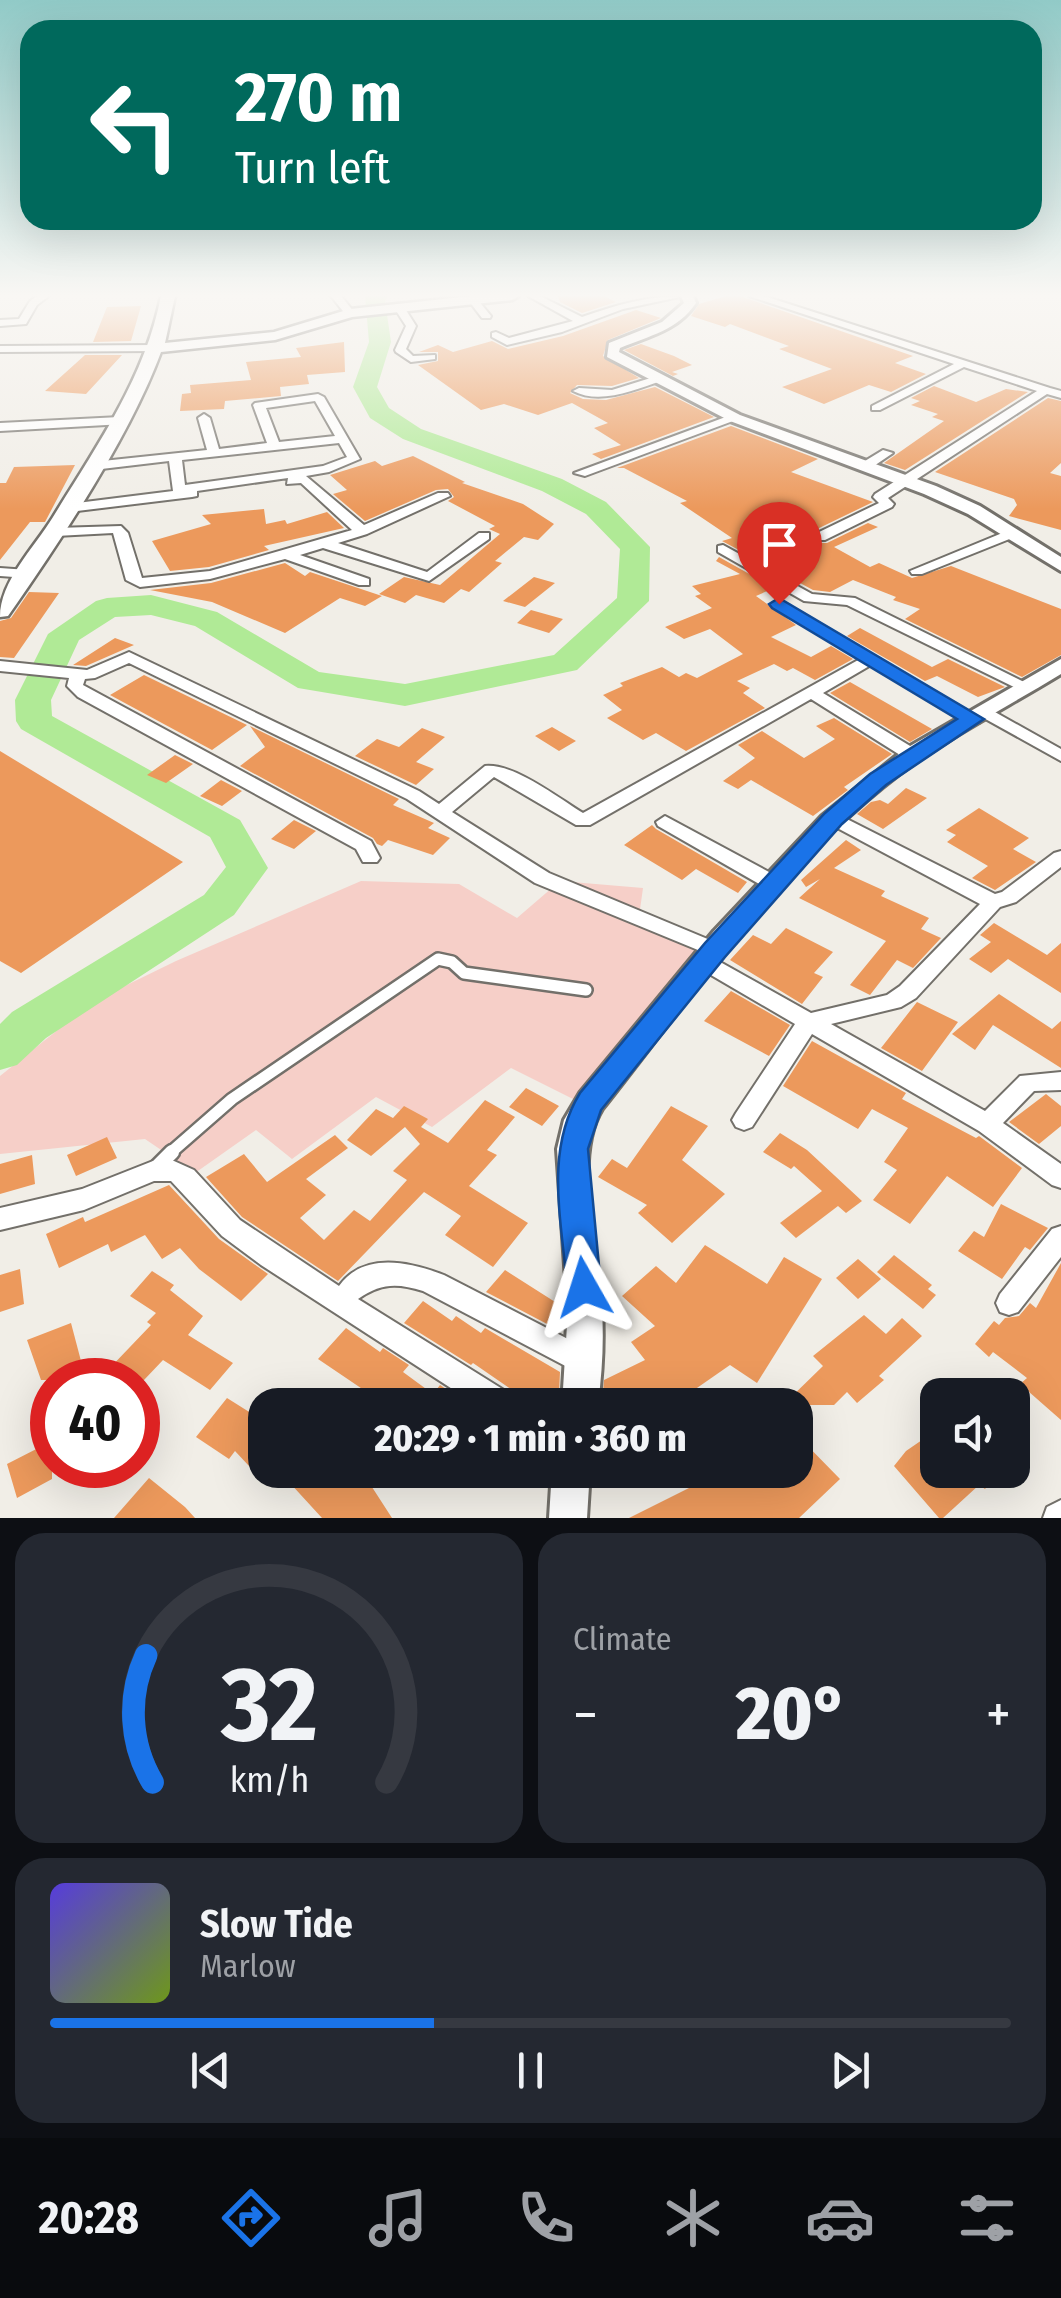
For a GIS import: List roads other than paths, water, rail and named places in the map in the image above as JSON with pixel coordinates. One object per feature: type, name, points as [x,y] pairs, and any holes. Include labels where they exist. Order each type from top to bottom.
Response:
[{"type":"main road","points":[[0,611],[56,532],[147,367]]},
{"type":"street","points":[[636,367],[735,418],[974,510],[1061,565]]},
{"type":"street","points":[[876,408],[958,367]]},
{"type":"street","points":[[973,367],[1061,395]]},
{"type":"street","points":[[578,391],[613,393],[658,379]]},
{"type":"street","points":[[820,537],[887,504],[880,497],[1046,390]]},
{"type":"street","points":[[175,458],[180,490],[349,463],[354,459],[318,397],[258,405],[274,446]]},
{"type":"street","points":[[204,418],[214,454]]},
{"type":"street","points":[[580,472],[735,418]]},
{"type":"street","points":[[0,427],[120,421]]},
{"type":"street","points":[[92,466],[342,438]]},
{"type":"street","points":[[864,467],[887,453]]},
{"type":"street","points":[[69,508],[304,479],[362,530]]},
{"type":"street","points":[[56,532],[121,532],[133,580],[140,583],[210,575],[286,556],[443,496]]},
{"type":"street","points":[[917,571],[1012,533]]},
{"type":"street","points":[[323,543],[429,577],[484,536]]},
{"type":"street","points":[[723,549],[813,599],[850,601],[1026,687]]},
{"type":"street","points":[[286,556],[364,582]]},
{"type":"street","points":[[0,572],[28,574]]},
{"type":"street","points":[[779,604],[870,658],[1061,756]]},
{"type":"street","points":[[8,666],[89,675],[129,657],[413,795],[542,878],[711,956],[808,1022],[987,1124],[1058,1170]]},
{"type":"street","points":[[439,813],[491,770],[509,776],[583,820],[870,658]]},
{"type":"street","points":[[583,1388],[588,1325],[572,1149],[579,1120],[590,1101],[773,883],[834,818],[878,780],[1061,665]]},
{"type":"street","points":[[71,672],[75,686],[84,694],[364,844],[370,858]]},
{"type":"street","points":[[811,692],[914,756]]},
{"type":"street","points":[[834,818],[993,902]]},
{"type":"street","points":[[665,822],[773,883]]},
{"type":"street","points":[[744,1120],[808,1022],[893,1001],[908,992],[993,902],[1009,896],[1061,857]]},
{"type":"street","points":[[987,1124],[1028,1082],[1061,1080]]},
{"type":"street","points":[[0,1220],[84,1199],[154,1171],[167,1170],[185,1177],[231,1228],[270,1257],[475,1388]]},
{"type":"street","points":[[1009,1304],[1061,1237]]},
{"type":"street","points":[[350,1290],[378,1272],[410,1274],[436,1283],[588,1364]]},
{"type":"street","points":[[568,1518],[570,1488]]},
{"type":"lane","points":[[154,1171],[194,1129],[232,1098],[438,959],[452,962],[464,973],[586,990]]},
{"type":"waterway","points":[[0,1052],[29,1025],[219,905],[247,868],[226,829],[34,721],[33,700],[65,634],[107,608],[151,605],[206,619],[310,681],[405,695],[565,663],[633,601],[635,547],[596,508],[552,485],[412,434],[379,413],[365,387],[372,367]]}]
